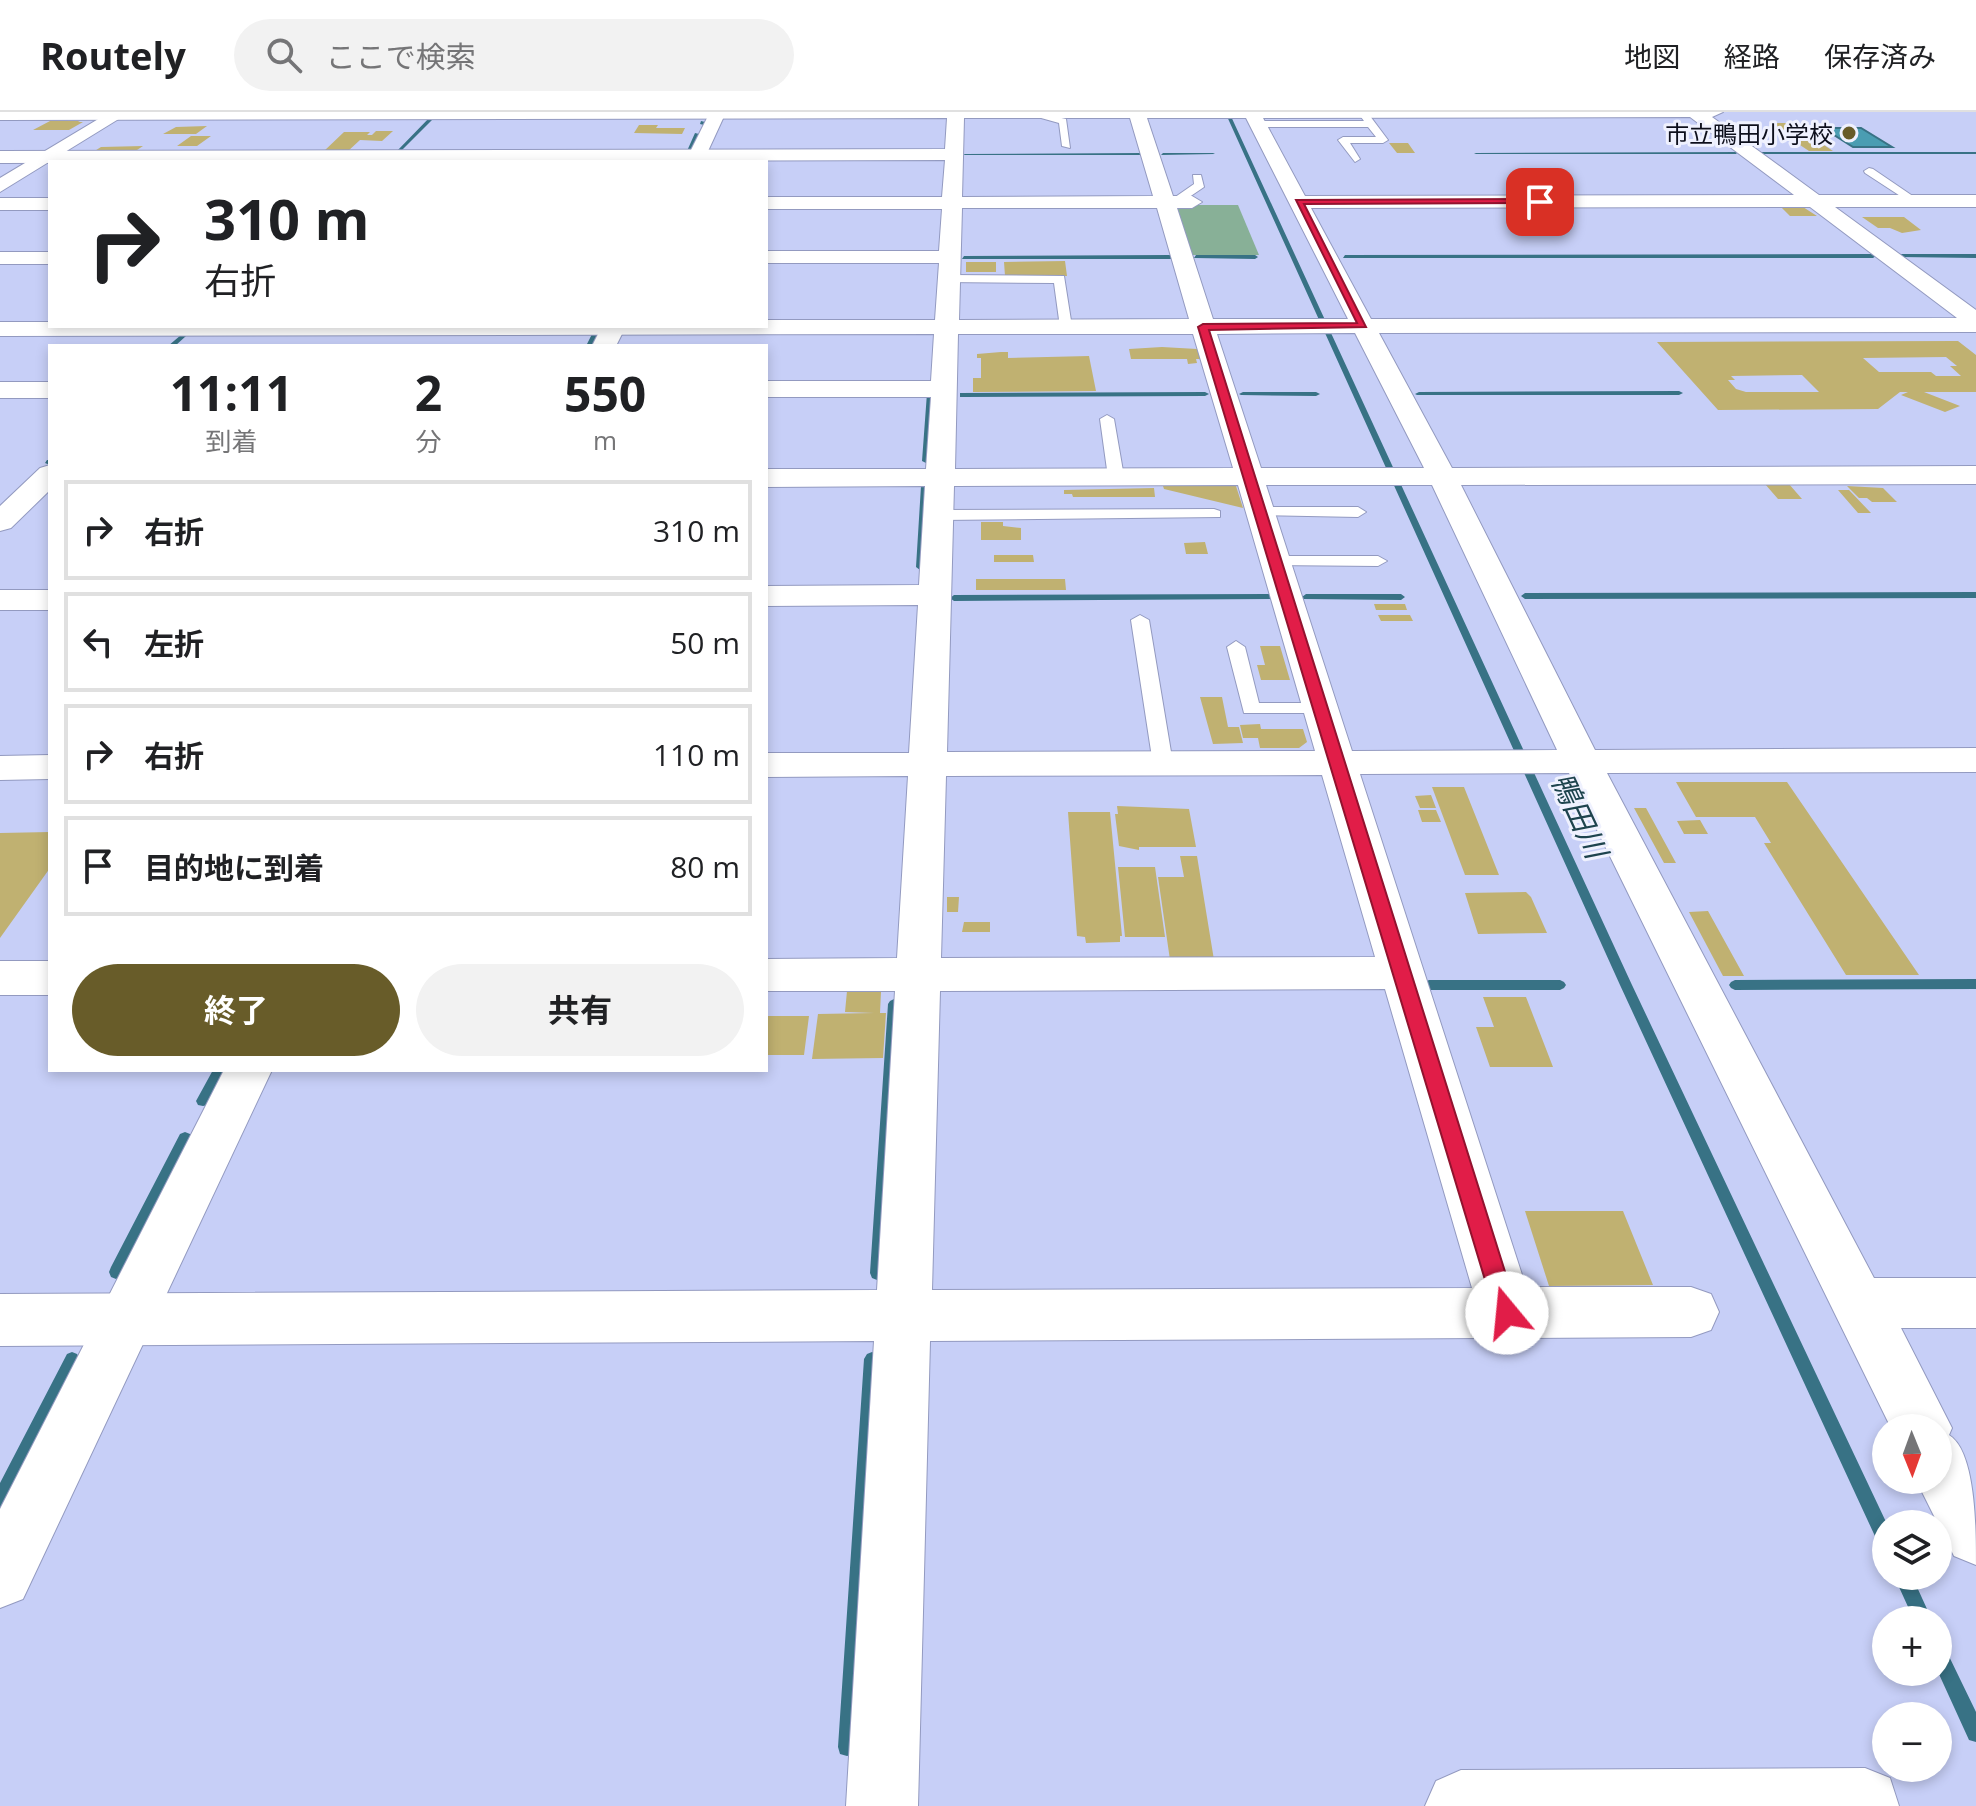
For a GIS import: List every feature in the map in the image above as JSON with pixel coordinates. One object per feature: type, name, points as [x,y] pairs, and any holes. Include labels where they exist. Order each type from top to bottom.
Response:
[{"type":"street","points":[[1694,112],[1976,323]]},
{"type":"street","points":[[0,157],[696,159],[1037,114],[1209,113],[1367,118],[1715,112]]},
{"type":"street","points":[[377,159],[425,113]]},
{"type":"street","points":[[0,115],[718,113],[956,127]]},
{"type":"street","points":[[696,159],[718,113]]},
{"type":"street","points":[[1138,113],[1179,202],[1203,327],[1507,1313]]},
{"type":"street","points":[[0,186],[119,114]]},
{"type":"street","points":[[1250,115],[1298,202],[1572,762],[1915,1414]]},
{"type":"street","points":[[882,1806],[956,127]]},
{"type":"street","points":[[1298,202],[1976,201]]},
{"type":"street","points":[[768,203],[1179,202]]},
{"type":"street","points":[[0,204],[48,204]]},
{"type":"street","points":[[768,257],[950,268]]},
{"type":"street","points":[[0,258],[48,258]]},
{"type":"street","points":[[768,326],[1976,323]]},
{"type":"street","points":[[0,329],[102,328]]},
{"type":"street","points":[[185,344],[202,328]]},
{"type":"street","points":[[768,389],[944,389]]},
{"type":"street","points":[[0,390],[48,390]]},
{"type":"street","points":[[768,478],[940,496],[1116,477],[1976,475]]},
{"type":"street","points":[[0,480],[48,478]]},
{"type":"street","points":[[0,522],[48,478]]},
{"type":"street","points":[[768,596],[935,595]]},
{"type":"street","points":[[0,600],[48,600]]},
{"type":"street","points":[[768,765],[1976,760]]},
{"type":"street","points":[[0,768],[48,767]]},
{"type":"street","points":[[768,975],[1402,973]]},
{"type":"street","points":[[0,978],[48,978]]},
{"type":"street","points":[[0,1576],[247,1072]]},
{"type":"street","points":[[1858,1303],[1976,1303]]},
{"type":"street","points":[[0,1320],[1691,1312]]},
{"type":"street","points":[[1952,1487],[1976,1534]]},
{"type":"street","points":[[1461,1806],[1865,1803]]},
{"type":"lane","points":[[1037,114],[1063,121],[1067,146]]},
{"type":"lane","points":[[1355,159],[1343,140],[1383,140],[1367,118]]},
{"type":"lane","points":[[1869,171],[1915,201]]},
{"type":"lane","points":[[1179,202],[1200,185],[1197,177]]},
{"type":"lane","points":[[950,268],[1060,279],[1066,327]]},
{"type":"lane","points":[[1107,419],[1116,477]]},
{"type":"lane","points":[[940,496],[1214,514]]},
{"type":"lane","points":[[1261,512],[1358,512]]},
{"type":"lane","points":[[1275,561],[1378,561]]},
{"type":"lane","points":[[1140,620],[1163,764]]},
{"type":"lane","points":[[1236,647],[1251,709],[1321,709]]},
{"type":"shaded area","points":[[1823,128],[1861,128],[1892,147],[1853,147]]},
{"type":"shaded area","points":[[1238,205],[1259,255],[1190,255],[1174,207]]},
{"type":"building","points":[[50,121],[83,122],[69,130],[33,130]]},
{"type":"building","points":[[1769,123],[1793,123],[1817,139],[1781,132]]},
{"type":"building","points":[[639,125],[685,128],[682,134],[634,133]]},
{"type":"building","points":[[207,126],[196,134],[163,134],[176,127]]},
{"type":"building","points":[[376,131],[393,131],[382,141],[360,140],[347,152],[323,152],[344,132],[370,132],[367,135],[372,135]]},
{"type":"building","points":[[191,136],[211,136],[197,146],[177,146]]},
{"type":"building","points":[[1791,139],[1818,141],[1833,151],[1809,151]]},
{"type":"building","points":[[1389,143],[1408,143],[1415,153],[1397,153]]},
{"type":"building","points":[[143,146],[134,152],[93,152],[101,147]]},
{"type":"building","points":[[1781,207],[1803,207],[1817,216],[1790,216]]},
{"type":"building","points":[[1862,217],[1904,217],[1921,230],[1902,233],[1890,228],[1878,228]]},
{"type":"building","points":[[1065,261],[1067,276],[1005,276],[1004,262]]},
{"type":"building","points":[[966,262],[996,262],[996,272],[966,272]]},
{"type":"building","points":[[1958,341],[1976,355],[1976,392],[1924,392],[1960,406],[1945,412],[1901,395],[1908,392],[1900,392],[1878,409],[1718,410],[1657,342]],"holes":[[[1946,357],[1957,366],[1950,366],[1961,376],[1936,376],[1931,372],[1879,372],[1863,358]],[[1802,375],[1819,392],[1746,392],[1736,389],[1728,380],[1735,380],[1731,376]]]},
{"type":"building","points":[[1129,349],[1197,349],[1200,359],[1196,359],[1197,363],[1188,364],[1187,359],[1131,359]]},
{"type":"building","points":[[1008,352],[1008,358],[1089,356],[1096,391],[973,392],[973,378],[981,378],[981,358],[977,358],[977,354]]},
{"type":"building","points":[[1765,484],[1789,484],[1802,499],[1778,499]]},
{"type":"building","points":[[1163,486],[1236,486],[1243,508],[1164,489]]},
{"type":"building","points":[[1847,486],[1883,488],[1897,502],[1872,502],[1859,498]]},
{"type":"building","points":[[1154,488],[1155,497],[1073,497],[1072,494],[1064,494],[1064,490]]},
{"type":"building","points":[[1838,490],[1849,490],[1871,513],[1858,513]]},
{"type":"building","points":[[981,522],[1003,522],[1003,526],[1021,528],[1021,540],[981,540]]},
{"type":"building","points":[[1205,542],[1208,554],[1186,554],[1184,543]]},
{"type":"building","points":[[994,555],[1033,555],[1034,562],[994,562]]},
{"type":"building","points":[[976,579],[1065,579],[1066,590],[976,590]]},
{"type":"building","points":[[1374,604],[1405,604],[1407,610],[1376,610]]},
{"type":"building","points":[[1378,615],[1410,615],[1413,621],[1381,621]]},
{"type":"building","points":[[1260,646],[1280,646],[1290,680],[1261,680],[1257,665],[1265,665]]},
{"type":"building","points":[[1200,697],[1222,697],[1228,727],[1239,727],[1243,743],[1213,744]]},
{"type":"building","points":[[1260,724],[1261,729],[1303,729],[1307,742],[1299,748],[1260,748],[1258,738],[1243,738],[1240,725]]},
{"type":"building","points":[[1676,782],[1787,782],[1919,975],[1846,975],[1764,843],[1771,843],[1755,817],[1696,817]]},
{"type":"building","points":[[1432,787],[1464,787],[1499,875],[1465,875]]},
{"type":"building","points":[[1431,795],[1436,808],[1420,808],[1415,796]]},
{"type":"building","points":[[1117,806],[1189,809],[1196,847],[1139,847],[1139,850],[1119,846]]},
{"type":"building","points":[[1634,808],[1646,808],[1676,863],[1664,863]]},
{"type":"building","points":[[1418,810],[1436,810],[1441,822],[1422,822]]},
{"type":"building","points":[[1068,812],[1110,812],[1122,936],[1120,942],[1086,943],[1085,937],[1077,936]]},
{"type":"building","points":[[1700,820],[1708,834],[1684,834],[1677,821]]},
{"type":"building","points":[[48,832],[48,871],[0,938],[0,833]]},
{"type":"building","points":[[1180,856],[1197,856],[1214,960],[1170,960],[1158,877],[1184,877]]},
{"type":"building","points":[[1118,867],[1155,867],[1165,937],[1125,937]]},
{"type":"building","points":[[1526,892],[1547,933],[1478,934],[1465,893]]},
{"type":"building","points":[[947,897],[959,897],[958,912],[947,912]]},
{"type":"building","points":[[1708,911],[1744,976],[1723,976],[1689,912]]},
{"type":"building","points":[[964,922],[990,922],[990,932],[962,932]]},
{"type":"building","points":[[847,991],[881,992],[880,1013],[886,1013],[883,1058],[812,1059],[818,1014],[874,1013],[845,1012]]},
{"type":"building","points":[[1483,997],[1526,997],[1553,1067],[1490,1067],[1476,1027],[1494,1027]]},
{"type":"building","points":[[768,1016],[809,1016],[804,1055],[768,1055]]},
{"type":"building","points":[[1525,1211],[1623,1211],[1653,1285],[1549,1286]]},
{"type":"waterway","name":"鴨田川","points":[[1227,112],[1626,985],[1872,1511]]},
{"type":"waterway","points":[[398,151],[433,117]]},
{"type":"waterway","points":[[689,150],[697,134]]},
{"type":"waterway","points":[[1476,154],[1736,153]]},
{"type":"waterway","points":[[1761,153],[1976,153]]},
{"type":"waterway","points":[[965,155],[1140,154]]},
{"type":"waterway","points":[[1163,154],[1213,154]]},
{"type":"waterway","points":[[1345,257],[1873,256]]},
{"type":"waterway","points":[[1901,256],[1976,256]]},
{"type":"waterway","points":[[964,258],[1171,257]]},
{"type":"waterway","points":[[1196,257],[1255,257]]},
{"type":"waterway","points":[[590,344],[594,335]]},
{"type":"waterway","points":[[173,344],[183,336]]},
{"type":"waterway","points":[[1419,394],[1679,393]]},
{"type":"waterway","points":[[963,395],[1205,394]]},
{"type":"waterway","points":[[1243,394],[1316,394]]},
{"type":"waterway","points":[[926,461],[930,395]]},
{"type":"waterway","points":[[920,567],[924,488]]},
{"type":"waterway","points":[[1525,596],[1976,595]]},
{"type":"waterway","points":[[954,598],[1269,597]]},
{"type":"waterway","points":[[1306,597],[1401,597]]},
{"type":"waterway","points":[[1735,985],[1976,984]]},
{"type":"waterway","points":[[1429,985],[1560,985]]},
{"type":"waterway","points":[[877,1273],[894,1004]]},
{"type":"waterway","points":[[203,1101],[218,1072]]},
{"type":"waterway","points":[[116,1272],[185,1138]]},
{"type":"waterway","points":[[0,1500],[72,1359]]},
{"type":"waterway","points":[[847,1747],[872,1359]]},
{"type":"waterway","name":"鴨田川","points":[[1909,1590],[1917,1606]]},
{"type":"waterway","name":"鴨田川","points":[[1952,1682],[1976,1733]]},
{"type":"place","name":"市立鴨田小学校","points":[[1849,133]]},
{"type":"route","points":[[1507,1313],[1203,327],[1363,325],[1298,202],[1540,202]]}]
